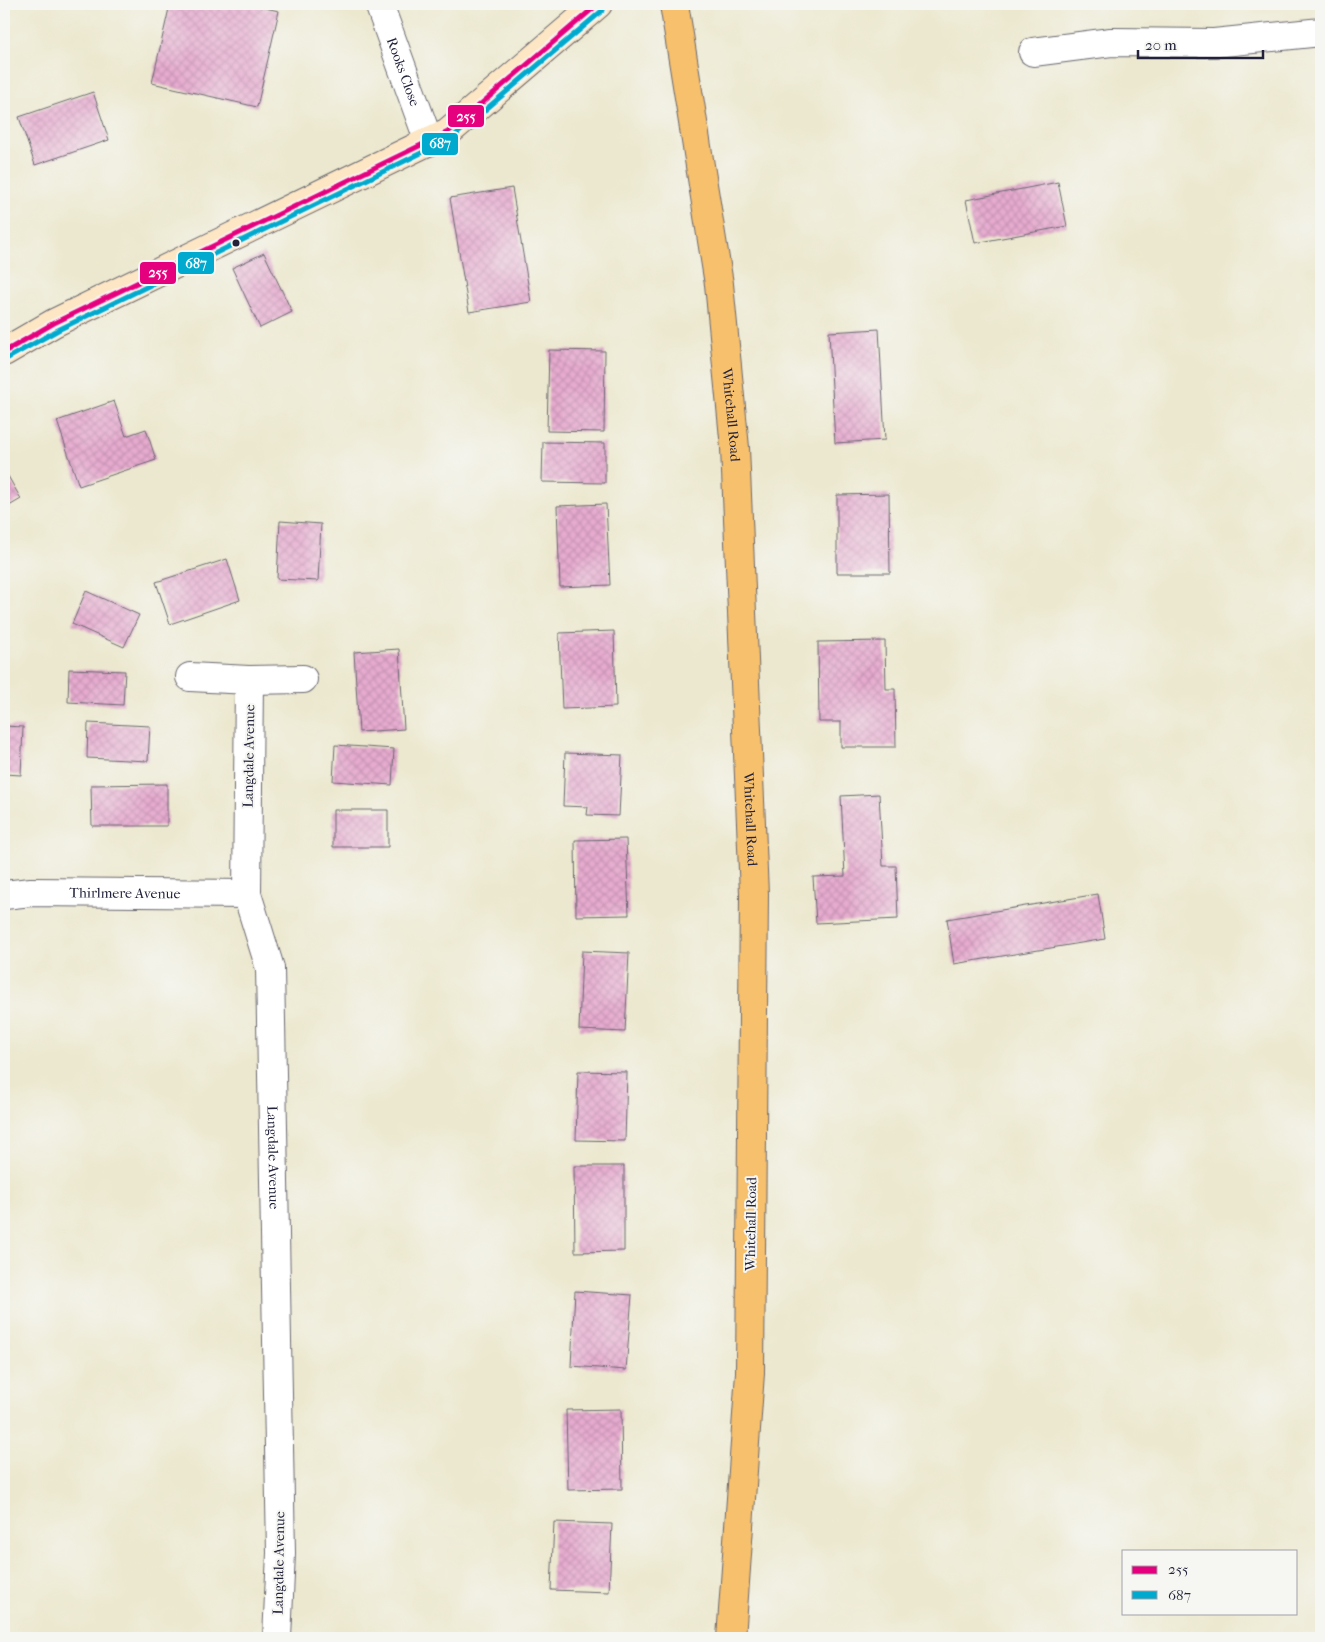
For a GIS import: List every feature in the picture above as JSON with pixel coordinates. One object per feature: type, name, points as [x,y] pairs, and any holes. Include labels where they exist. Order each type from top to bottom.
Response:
[{"type":"highway","name":"Whitehall Road","points":[[674,4],[720,284],[734,448],[754,894],[750,1373],[731,1638]]},
{"type":"main road","points":[[4,352],[54,323],[448,132],[598,4]]},
{"type":"street","name":"Rooks Close","points":[[379,4],[429,142]]},
{"type":"street","points":[[1033,52],[1111,42],[1214,42],[1321,32]]},
{"type":"street","points":[[190,677],[249,680],[303,679]]},
{"type":"street","name":"Langdale Avenue","points":[[249,680],[247,894],[270,968],[281,1553],[276,1638]]},
{"type":"street","name":"Thirlmere Avenue","points":[[4,895],[31,892],[247,894]]},
{"type":"building","points":[[170,4],[247,4],[279,11],[257,107],[152,83]]},
{"type":"building","points":[[93,92],[109,140],[35,165],[19,117]]},
{"type":"building","points":[[1058,182],[1067,226],[975,243],[966,200]]},
{"type":"building","points":[[512,188],[531,302],[469,312],[450,198]]},
{"type":"building","points":[[264,253],[292,312],[260,328],[232,268]]},
{"type":"building","points":[[879,329],[885,440],[835,443],[829,332]]},
{"type":"building","points":[[549,350],[605,351],[604,432],[547,431]]},
{"type":"building","points":[[114,401],[126,436],[146,429],[156,460],[79,486],[57,421]]},
{"type":"building","points":[[543,442],[605,443],[605,483],[542,482]]},
{"type":"building","points":[[4,469],[21,499],[4,509]]},
{"type":"building","points":[[889,494],[890,573],[837,573],[837,495]]},
{"type":"building","points":[[606,504],[610,585],[560,587],[557,506]]},
{"type":"building","points":[[280,521],[321,524],[318,581],[277,579]]},
{"type":"building","points":[[227,559],[240,600],[170,624],[156,582]]},
{"type":"building","points":[[86,591],[139,615],[124,647],[72,624]]},
{"type":"building","points":[[614,631],[616,707],[562,709],[559,633]]},
{"type":"building","points":[[885,641],[886,689],[895,689],[896,747],[841,747],[841,722],[819,722],[818,642]]},
{"type":"building","points":[[399,649],[404,729],[359,732],[354,652]]},
{"type":"building","points":[[69,669],[125,671],[123,705],[68,702]]},
{"type":"building","points":[[88,723],[150,726],[148,761],[87,758]]},
{"type":"building","points":[[4,726],[23,727],[21,775],[4,774]]},
{"type":"building","points":[[335,745],[394,749],[392,785],[333,781]]},
{"type":"building","points":[[565,753],[622,755],[619,816],[587,815],[588,807],[563,806]]},
{"type":"building","points":[[167,784],[167,826],[92,826],[91,785]]},
{"type":"building","points":[[879,794],[883,866],[896,866],[898,919],[816,923],[813,877],[845,876],[841,796]]},
{"type":"building","points":[[333,810],[388,810],[388,847],[333,847]]},
{"type":"building","points":[[626,839],[629,915],[576,916],[575,840]]},
{"type":"building","points":[[1098,894],[1105,939],[954,964],[947,919]]},
{"type":"building","points":[[582,951],[629,953],[625,1032],[579,1030]]},
{"type":"building","points":[[578,1071],[627,1072],[625,1141],[576,1140]]},
{"type":"building","points":[[574,1166],[624,1166],[624,1251],[575,1252]]},
{"type":"building","points":[[575,1291],[632,1295],[626,1370],[571,1366]]},
{"type":"building","points":[[621,1409],[622,1489],[568,1490],[566,1410]]},
{"type":"building","points":[[554,1522],[612,1524],[609,1592],[551,1590]]},
{"type":"transit line","name":"255","points":[[4,352],[54,323],[448,132],[598,4]]},
{"type":"transit line","name":"687","points":[[8,358],[58,330],[452,138],[603,10]]}]
